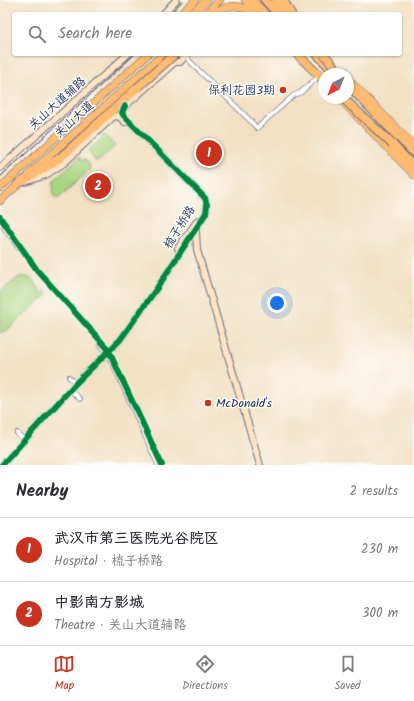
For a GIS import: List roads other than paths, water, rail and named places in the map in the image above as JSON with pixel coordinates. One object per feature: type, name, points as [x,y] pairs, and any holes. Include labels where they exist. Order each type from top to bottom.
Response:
[{"type":"highway","points":[[252,0],[263,12]]},
{"type":"highway","points":[[264,0],[276,12]]},
{"type":"highway","points":[[278,1],[289,12]]},
{"type":"highway","points":[[298,56],[318,73]]},
{"type":"highway","points":[[306,56],[318,72]]},
{"type":"highway","points":[[319,56],[331,68]]},
{"type":"highway","points":[[325,56],[336,68]]},
{"type":"highway","points":[[18,184],[60,158],[137,88],[175,58]]},
{"type":"highway","points":[[354,91],[414,153]]},
{"type":"highway","points":[[349,104],[392,144]]},
{"type":"highway","points":[[353,104],[414,167]]},
{"type":"main road","points":[[183,12],[195,0]]},
{"type":"main road","points":[[193,12],[207,0]]},
{"type":"main road","points":[[207,12],[220,0]]},
{"type":"main road","points":[[245,0],[255,12]]},
{"type":"main road","points":[[278,1],[286,12]]},
{"type":"main road","points":[[215,12],[222,7],[237,5],[251,12]]},
{"type":"main road","name":"关山大道","points":[[0,188],[146,56]]},
{"type":"main road","name":"关山大道","points":[[0,201],[161,56]]},
{"type":"main road","points":[[354,85],[414,146]]},
{"type":"main road","points":[[345,104],[414,175]]},
{"type":"street","points":[[166,12],[176,0]]},
{"type":"street","name":"关山大道辅路","points":[[0,168],[126,56]]},
{"type":"street","points":[[18,184],[46,176],[64,163],[175,58],[180,62],[185,56]]},
{"type":"street","points":[[187,56],[209,82],[234,104],[257,128],[294,95],[318,80]]},
{"type":"street","name":"梳子桥路","points":[[2,465],[69,389],[96,365],[137,317],[196,231],[206,213],[206,201],[124,116],[122,113],[125,106]]},
{"type":"street","name":"梳子桥路","points":[[108,351],[135,315],[201,216],[204,206],[200,198],[121,118],[116,116],[112,118]]},
{"type":"street","points":[[0,217],[37,270],[108,351],[162,465]]},
{"type":"street","points":[[0,222],[36,272],[108,351],[158,465]]},
{"type":"street","points":[[196,231],[197,250],[260,465]]},
{"type":"street","points":[[182,251],[189,248],[196,253],[257,465]]},
{"type":"street","points":[[69,377],[76,383]]},
{"type":"street","points":[[69,389],[80,399]]},
{"type":"street","points":[[17,433],[24,440]]},
{"type":"tram line","points":[[172,12],[183,0]]},
{"type":"tram line","points":[[0,177],[133,56]]},
{"type":"place","name":"保利花园3期","points":[[283,90]]},
{"type":"place","name":"武汉市第三医院光谷院区","points":[[209,153]]},
{"type":"place","name":"中影南方影城","points":[[98,186]]},
{"type":"place","name":"McDonald's","points":[[208,403]]}]
